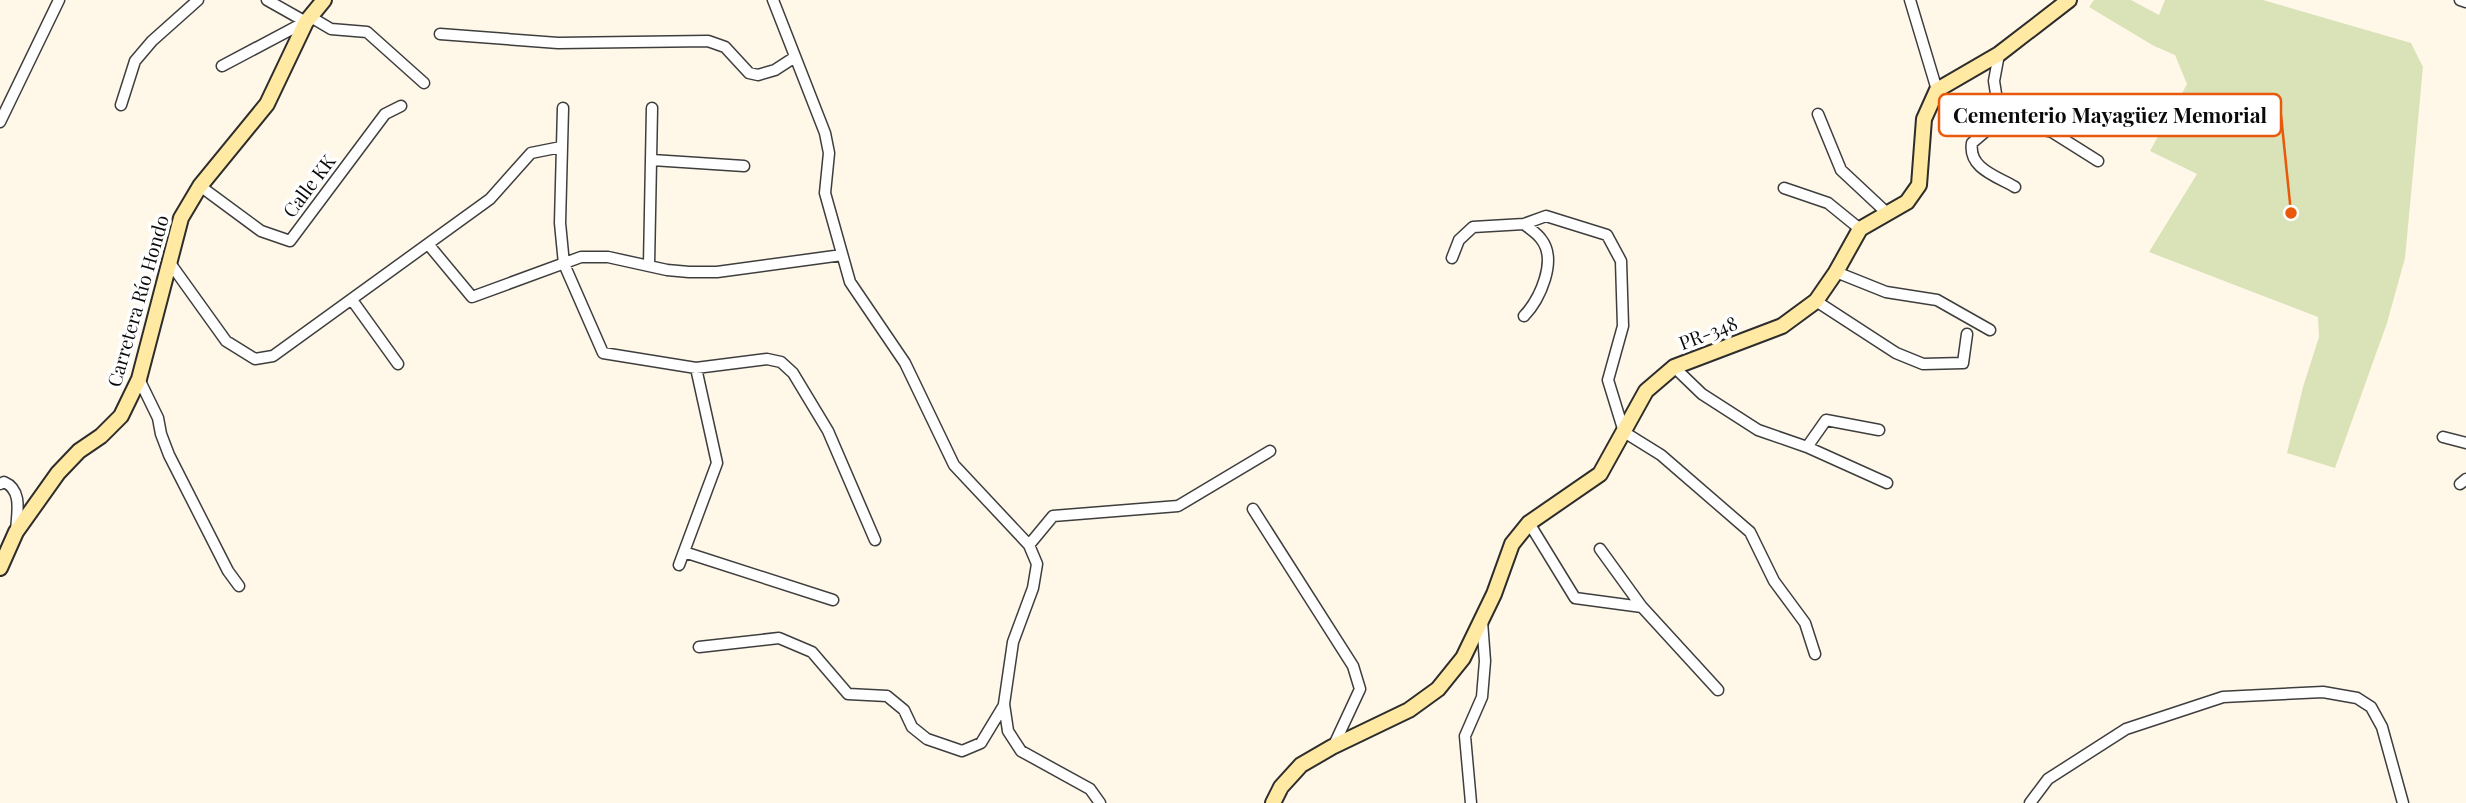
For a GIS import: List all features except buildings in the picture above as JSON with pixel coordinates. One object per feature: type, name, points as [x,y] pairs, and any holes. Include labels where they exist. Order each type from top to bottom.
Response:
[{"type":"street","points":[[0,122],[59,0]]},
{"type":"street","points":[[121,105],[135,61],[152,41],[198,0]]},
{"type":"street","points":[[267,0],[331,29],[367,32],[424,83]]},
{"type":"street","name":"Carretera Río Hondo","points":[[0,568],[16,531],[58,473],[79,451],[101,436],[121,416],[139,379],[181,218],[200,186],[267,104],[308,19],[324,0]]},
{"type":"street","points":[[773,0],[825,133],[829,153],[825,193],[850,282],[905,363],[954,465],[1029,545],[1037,564],[1034,588],[1013,642],[1004,704],[1008,731],[1021,751],[1090,789],[1100,803]]},
{"type":"street","points":[[1910,0],[1937,90]]},
{"type":"street","points":[[1784,188],[1828,203],[1860,229],[1907,202],[1919,185],[1924,119],[1937,90],[1999,54],[2070,0]]},
{"type":"street","points":[[2460,0],[2466,2]]},
{"type":"street","points":[[222,66],[308,19]]},
{"type":"street","points":[[440,34],[558,43],[708,41],[725,47],[749,73],[758,75],[775,70],[795,57]]},
{"type":"street","points":[[1999,54],[1994,81],[2000,119]]},
{"type":"street","name":"Calle KK","points":[[200,186],[261,232],[290,241],[385,114],[401,106]]},
{"type":"street","points":[[563,108],[560,223],[564,264],[603,353],[696,368],[767,359],[781,362],[793,373],[828,431],[875,540]]},
{"type":"street","points":[[649,265],[652,108]]},
{"type":"street","points":[[1818,114],[1842,170],[1887,214]]},
{"type":"street","points":[[2000,119],[2052,132],[2098,161]]},
{"type":"street","points":[[2000,119],[1972,143],[1970,153],[1978,167],[2015,187]]},
{"type":"street","points":[[168,268],[226,341],[255,359],[273,356],[490,199],[531,153],[561,147]]},
{"type":"street","points":[[652,160],[744,166]]},
{"type":"street","points":[[1452,258],[1459,240],[1474,227],[1524,224],[1546,216],[1607,235],[1621,261],[1623,326],[1608,380],[1624,432],[1661,455],[1750,532],[1774,581],[1805,622],[1815,654]]},
{"type":"street","points":[[1524,224],[1543,240],[1549,262],[1532,308],[1524,316]]},
{"type":"street","name":"PR-348","points":[[1273,803],[1281,787],[1301,765],[1409,710],[1438,689],[1463,658],[1512,544],[1529,523],[1600,474],[1646,391],[1674,367],[1782,326],[1816,301],[1860,229]]},
{"type":"street","points":[[428,244],[472,297],[582,257],[608,257],[667,270],[717,272],[842,255]]},
{"type":"street","points":[[1836,272],[1886,292],[1937,300],[1990,330]]},
{"type":"street","points":[[352,300],[398,365]]},
{"type":"street","points":[[1816,301],[1896,353],[1923,364],[1963,363],[1967,334]]},
{"type":"street","points":[[1674,367],[1702,394],[1758,430],[1807,447],[1887,483]]},
{"type":"street","points":[[680,565],[717,463],[696,368]]},
{"type":"street","points":[[139,379],[158,418],[169,455],[228,571],[239,586]]},
{"type":"street","points":[[1807,447],[1826,420],[1879,430]]},
{"type":"street","points":[[2443,437],[2466,443]]},
{"type":"street","points":[[1029,545],[1053,516],[1178,506],[1269,451]]},
{"type":"street","points":[[0,484],[4,482],[12,485],[16,490],[16,531]]},
{"type":"street","points":[[1253,509],[1353,666],[1360,689],[1332,747]]},
{"type":"street","points":[[1529,523],[1576,598],[1642,607]]},
{"type":"street","points":[[1600,549],[1642,607],[1718,690]]},
{"type":"street","points":[[684,552],[833,600]]},
{"type":"street","points":[[1471,803],[1465,736],[1482,697],[1485,661],[1481,620]]},
{"type":"street","points":[[699,647],[779,638],[812,652],[848,694],[887,696],[904,710],[912,727],[927,739],[962,751],[981,743],[1004,704]]},
{"type":"street","points":[[2030,803],[2048,779],[2126,729],[2223,697],[2323,692],[2357,698],[2371,707],[2382,727],[2403,803]]},
{"type":"green space","points":[[2094,0],[2131,0],[2159,15],[2165,0],[2263,0],[2411,43],[2423,67],[2405,258],[2387,323],[2335,468],[2287,453],[2303,387],[2319,337],[2318,317],[2149,252],[2197,174],[2150,151],[2187,84],[2175,55],[2154,46],[2089,7]]},
{"type":"place","name":"Cementerio Mayagüez Memorial","points":[[2291,213]]}]
